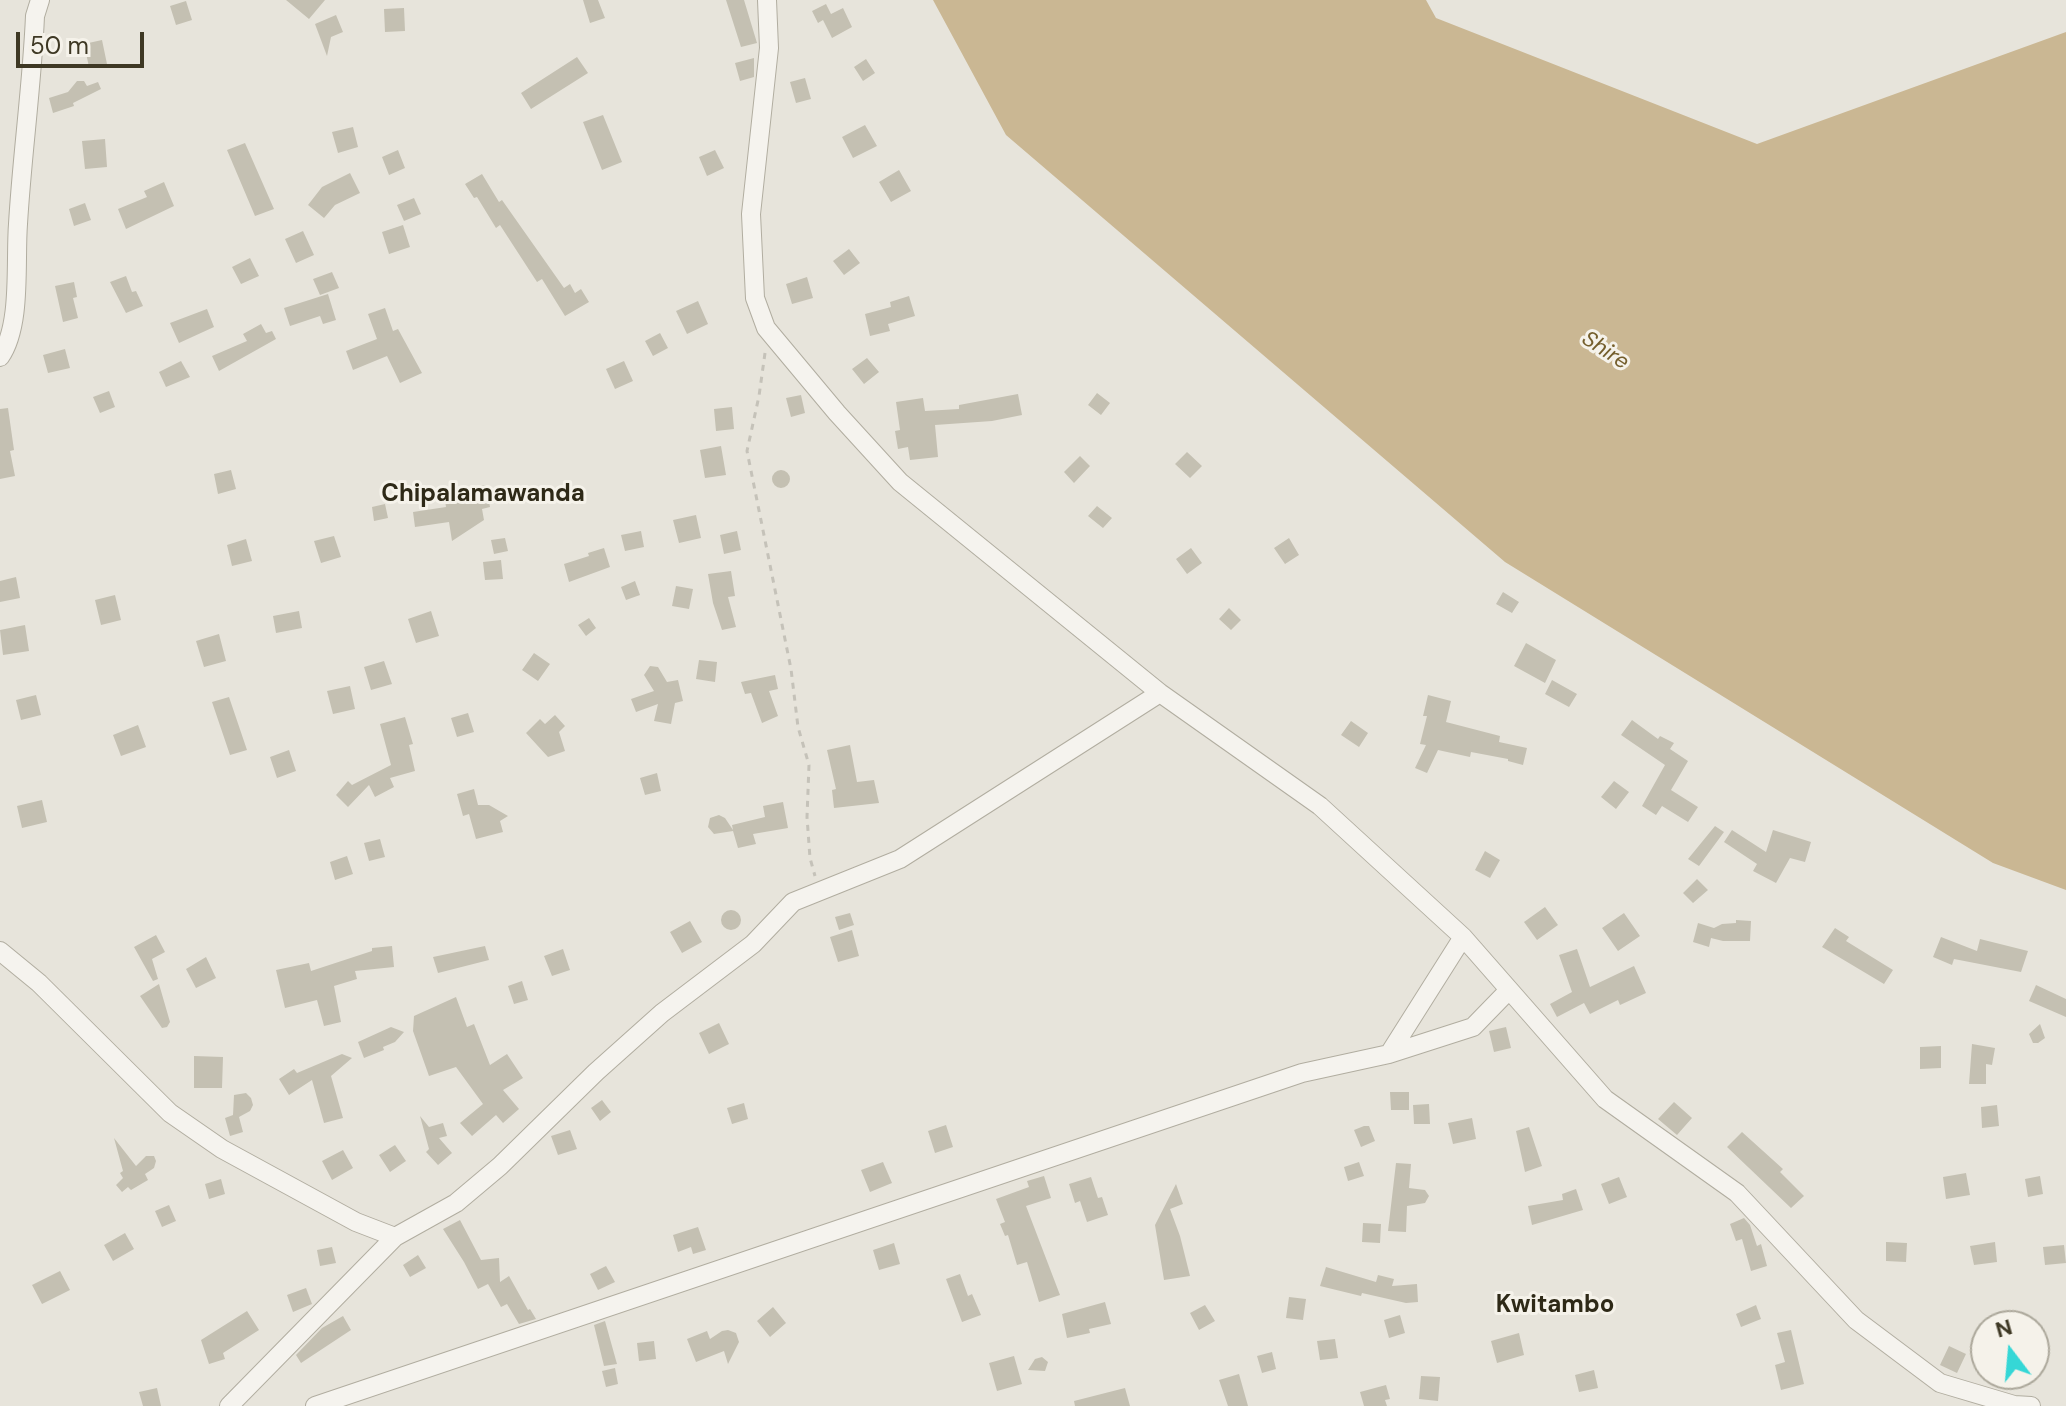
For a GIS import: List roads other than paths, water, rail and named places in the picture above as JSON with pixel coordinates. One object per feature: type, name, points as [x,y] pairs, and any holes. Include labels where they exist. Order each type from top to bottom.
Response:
[{"type":"street","points":[[0,357],[7,347],[14,315],[18,222],[33,71],[35,16],[40,0]]},
{"type":"street","points":[[767,0],[769,48],[751,214],[755,298],[768,330],[837,413],[900,482],[1160,693],[1320,806],[1463,937],[1605,1099],[1737,1193],[1856,1320],[1940,1383],[2014,1405],[2031,1406]]},
{"type":"street","points":[[229,1406],[395,1237],[456,1203],[500,1166],[596,1072],[662,1013],[753,944],[793,902],[900,859],[1160,693]]},
{"type":"street","points":[[1389,1054],[1463,937]]},
{"type":"street","points":[[0,951],[39,983],[170,1113],[222,1149],[356,1222],[395,1237]]},
{"type":"street","points":[[315,1406],[1302,1073],[1389,1054],[1473,1027],[1508,991]]},
{"type":"water","name":"Shire","points":[[933,0],[1426,0],[1436,18],[1757,144],[2066,32],[2066,890],[1993,863],[1505,562],[1006,135]]},
{"type":"district","name":"Chipalamawanda","points":[[483,495]]},
{"type":"district","name":"Kwitambo","points":[[1555,1306]]}]
